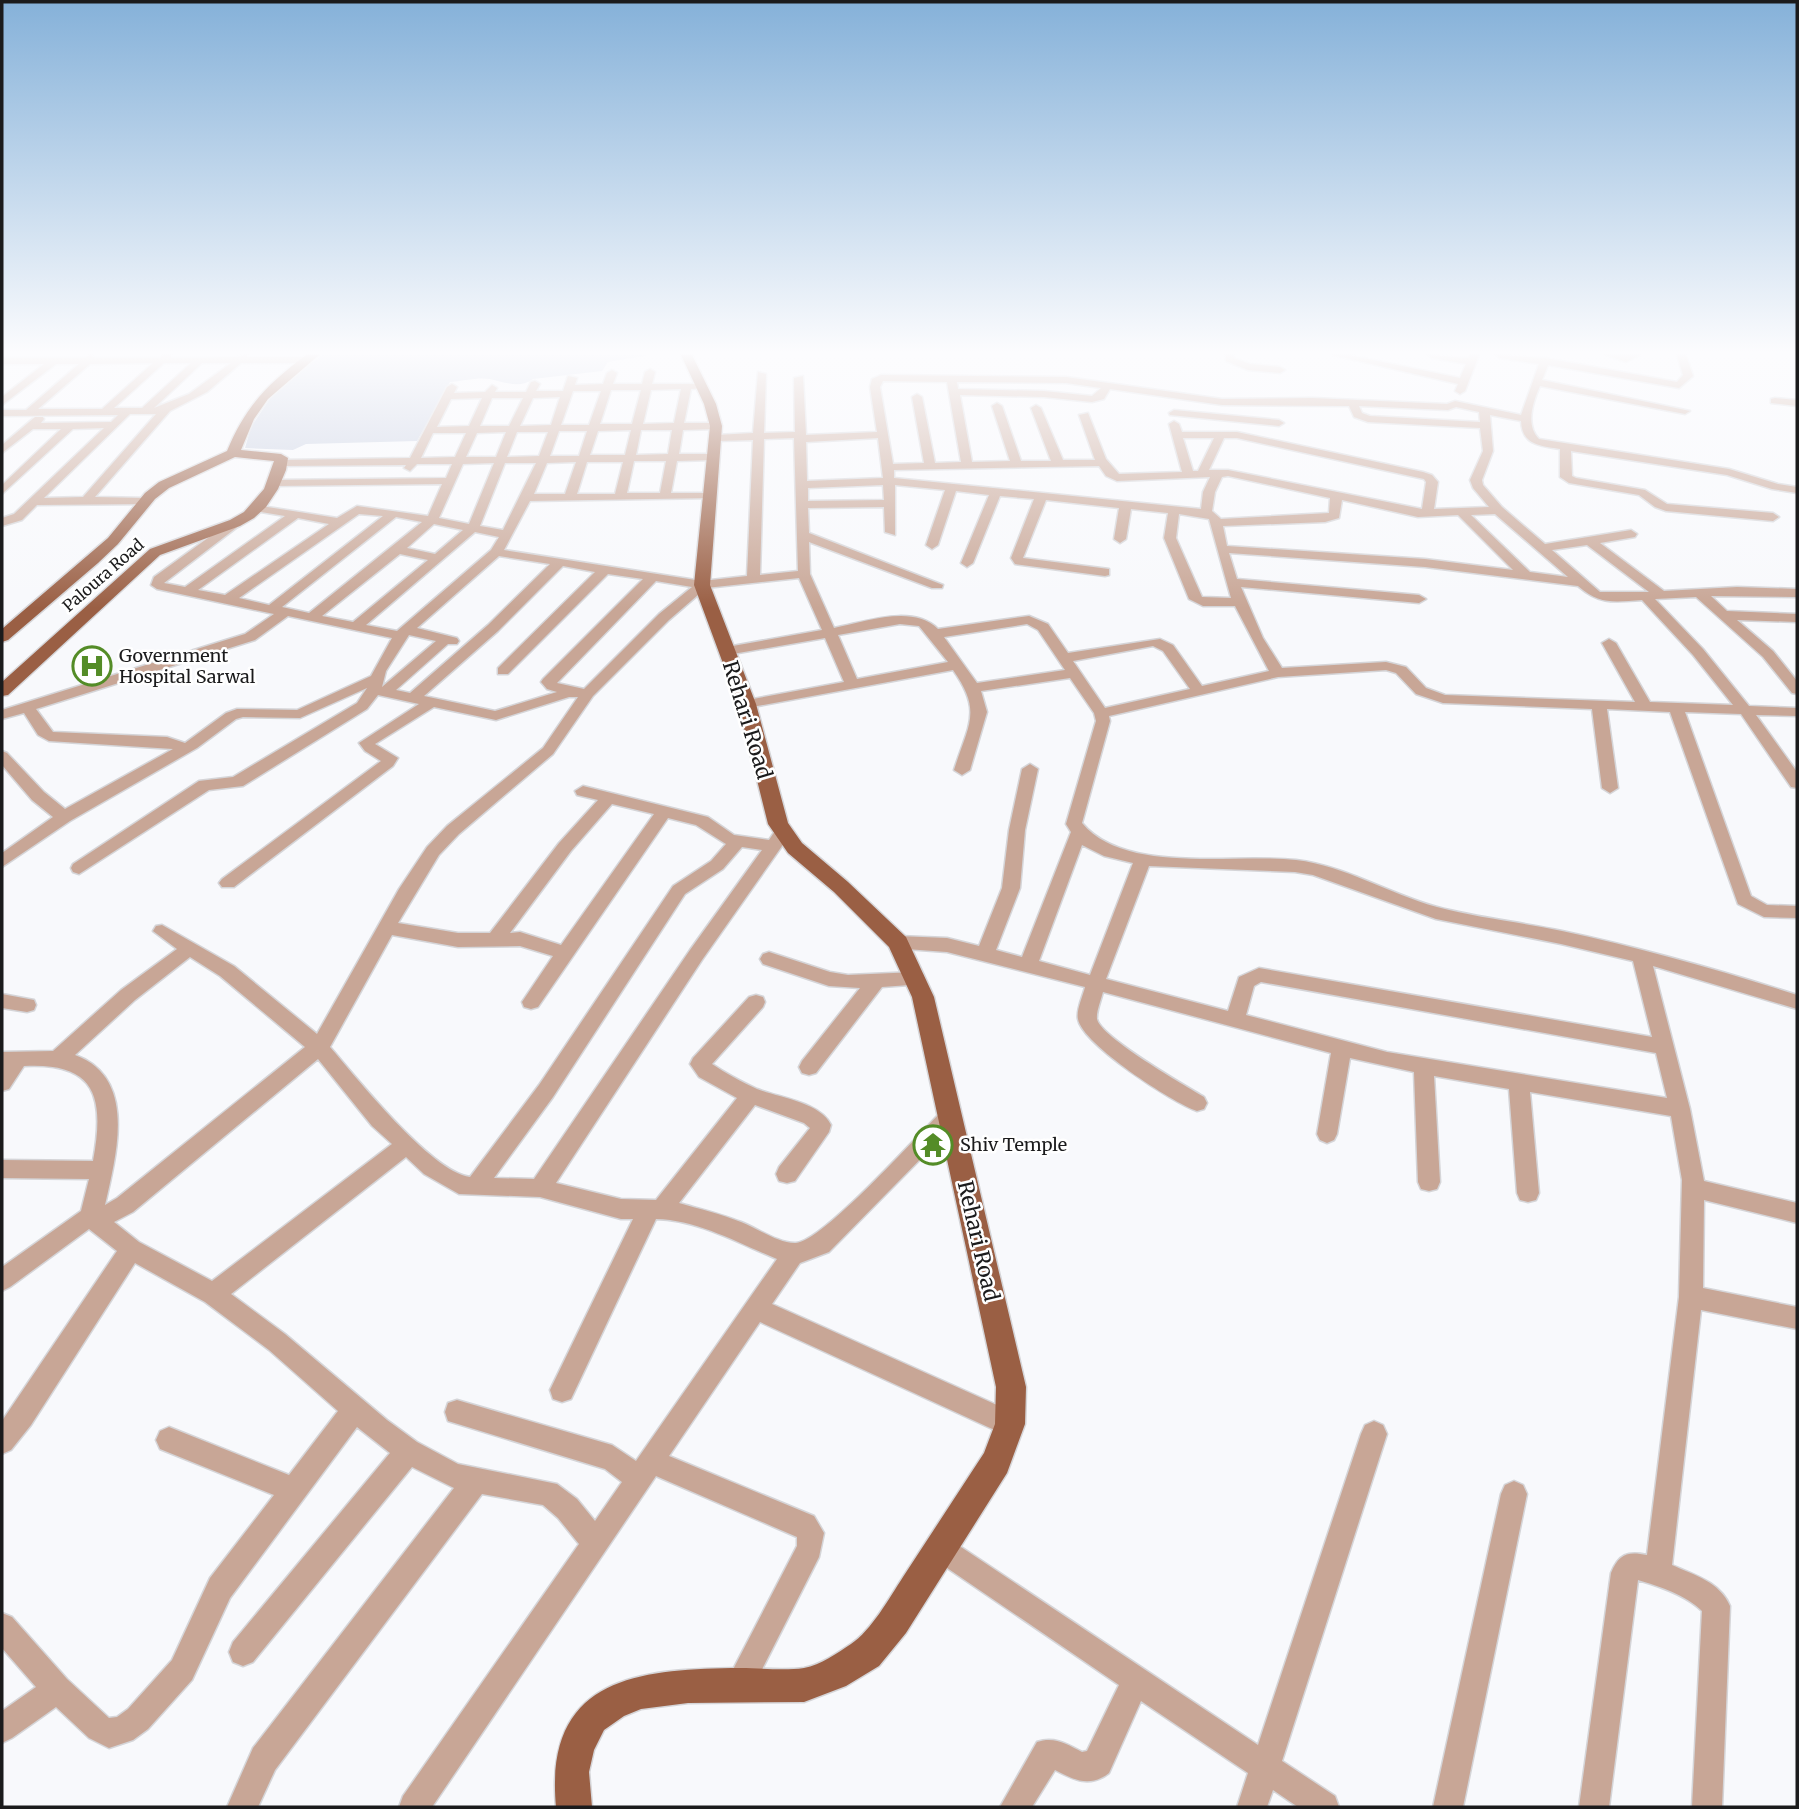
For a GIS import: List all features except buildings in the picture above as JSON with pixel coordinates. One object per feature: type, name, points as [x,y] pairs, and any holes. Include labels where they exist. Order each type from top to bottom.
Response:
[{"type":"main road","points":[[233,453],[238,439]]},
{"type":"main road","name":"Rehari Road","points":[[574,1807],[571,1772],[577,1745],[592,1718],[612,1704],[642,1692],[688,1686],[804,1685],[834,1674],[867,1654],[894,1621],[996,1462],[1010,1424],[1011,1387],[949,1117],[928,1010],[916,979],[898,943],[841,887],[795,848],[778,839],[778,824],[747,704],[702,585],[715,439]]},
{"type":"main road","points":[[2,637],[107,547],[145,502],[179,477],[233,453],[281,458],[281,463]]},
{"type":"main road","name":"Paloura Road","points":[[2,691],[155,552],[180,540],[234,525],[259,508],[274,483],[281,463]]},
{"type":"street","points":[[2,491],[56,439]]},
{"type":"street","points":[[2,522],[13,520],[34,502],[98,439]]},
{"type":"street","points":[[86,500],[139,439]]},
{"type":"street","points":[[404,481],[425,439]]},
{"type":"street","points":[[313,617],[432,520],[447,481],[468,439]]},
{"type":"street","points":[[357,626],[473,528],[509,439]]},
{"type":"street","points":[[378,687],[403,633],[496,552],[508,535],[528,498],[550,439]]},
{"type":"street","points":[[570,497],[591,439]]},
{"type":"street","points":[[620,497],[634,439]]},
{"type":"street","points":[[665,496],[676,439]]},
{"type":"street","points":[[753,580],[759,439]]},
{"type":"street","points":[[799,439],[804,574],[852,684]]},
{"type":"street","points":[[884,439],[890,481],[891,532]]},
{"type":"street","points":[[925,439],[930,466]]},
{"type":"street","points":[[962,439],[967,465]]},
{"type":"street","points":[[1008,439],[1016,464]]},
{"type":"street","points":[[1049,439],[1058,463]]},
{"type":"street","points":[[1094,439],[1109,474],[1117,478],[1218,472],[1427,514],[1498,510]]},
{"type":"street","points":[[1177,439],[1188,474]]},
{"type":"street","points":[[1202,474],[1218,439]]},
{"type":"street","points":[[1260,439],[1428,477],[1432,482],[1427,514]]},
{"type":"street","points":[[1487,439],[1489,451],[1476,484],[1498,510],[1601,597],[1768,591],[1797,593]]},
{"type":"street","points":[[1531,439],[1729,472],[1776,487],[1797,490]]},
{"type":"street","points":[[1564,447],[1566,477],[1573,481],[1641,492],[1666,507],[1773,517]]},
{"type":"street","points":[[358,481],[380,448]]},
{"type":"street","points":[[281,463],[713,457]]},
{"type":"street","points":[[888,467],[1103,463]]},
{"type":"street","points":[[974,489],[982,465]]},
{"type":"street","points":[[1218,472],[1209,492],[1211,518],[1260,648],[1278,673]]},
{"type":"street","points":[[274,483],[447,481]]},
{"type":"street","points":[[801,485],[890,481],[1174,509],[1211,518],[1325,518],[1335,514],[1336,496]]},
{"type":"street","points":[[932,545],[952,487]]},
{"type":"street","points":[[967,563],[996,491]]},
{"type":"street","points":[[1042,495],[1017,558],[1019,561],[1105,572]]},
{"type":"street","points":[[528,498],[708,496]]},
{"type":"street","points":[[34,502],[145,502]]},
{"type":"street","points":[[802,505],[890,503]]},
{"type":"street","points":[[1120,539],[1126,504]]},
{"type":"street","points":[[259,508],[338,522]]},
{"type":"street","points":[[229,599],[338,522],[363,509],[508,535]]},
{"type":"street","points":[[1174,509],[1170,538],[1196,599],[1207,603],[1242,602]]},
{"type":"street","points":[[1462,512],[1526,576]]},
{"type":"street","points":[[2,715],[250,638],[394,513]]},
{"type":"street","points":[[189,590],[296,514]]},
{"type":"street","points":[[234,525],[157,583],[163,587],[189,590],[357,626],[473,646]]},
{"type":"street","points":[[802,534],[937,585]]},
{"type":"street","points":[[1544,548],[1631,534]]},
{"type":"street","points":[[1590,541],[1661,595]]},
{"type":"street","points":[[398,550],[438,558]]},
{"type":"street","points":[[1224,550],[1425,563],[1583,583]]},
{"type":"street","points":[[496,552],[702,585],[804,574]]},
{"type":"street","points":[[412,699],[473,646],[560,562]]},
{"type":"street","points":[[503,671],[604,570]]},
{"type":"street","points":[[582,693],[552,686],[548,682],[652,578]]},
{"type":"street","points":[[1768,591],[1797,581]]},
{"type":"street","points":[[1234,583],[1419,599]]},
{"type":"street","points":[[5,1274],[76,1225],[125,1205],[319,1047],[334,1026],[421,869],[442,840],[548,751],[582,693],[702,585]]},
{"type":"street","points":[[1699,593],[1768,654],[1797,690]]},
{"type":"street","points":[[1645,596],[1698,652],[1745,710],[1797,783]]},
{"type":"street","points":[[1724,615],[1797,618]]},
{"type":"street","points":[[727,651],[908,619],[923,622],[935,634],[973,688],[980,705],[962,769]]},
{"type":"street","points":[[935,634],[1035,621],[1043,627],[1101,713],[1100,733],[1074,824],[1078,834],[1096,846],[1142,861],[1272,864],[1318,870],[1433,912],[1641,956],[1797,1002]]},
{"type":"street","points":[[79,868],[205,785],[240,780],[362,706],[378,687],[445,640]]},
{"type":"street","points":[[973,688],[1155,642],[1168,648],[1199,691]]},
{"type":"street","points":[[1609,643],[1645,707]]},
{"type":"street","points":[[747,704],[957,665]]},
{"type":"street","points":[[1101,713],[1278,673],[1385,666],[1401,670],[1421,691],[1443,699],[1797,712]]},
{"type":"street","points":[[2,861],[64,817],[182,749],[231,716],[242,712],[300,714],[378,687],[430,704],[496,716],[582,693]]},
{"type":"street","points":[[228,883],[388,763],[390,758],[370,748],[368,743],[430,704]]},
{"type":"street","points":[[1599,705],[1610,788]]},
{"type":"street","points":[[27,706],[43,732],[49,736],[167,742],[176,743],[182,749]]},
{"type":"street","points":[[1676,708],[1744,900],[1764,911],[1797,912]]},
{"type":"street","points":[[2,756],[38,796],[64,817]]},
{"type":"street","points":[[985,954],[1011,888],[1017,830],[1030,769]]},
{"type":"street","points":[[583,791],[702,821],[722,836],[738,841],[778,839]]},
{"type":"street","points":[[495,940],[565,847],[609,797]]},
{"type":"street","points":[[531,1002],[664,811]]},
{"type":"street","points":[[1029,964],[1078,834]]},
{"type":"street","points":[[540,1188],[696,955],[778,839]]},
{"type":"street","points":[[475,1188],[545,1091],[679,891],[688,882],[717,865],[738,841]]},
{"type":"street","points":[[1142,861],[1096,982],[1087,1018],[1092,1030],[1114,1050],[1197,1103]]},
{"type":"street","points":[[387,928],[440,938],[520,939],[565,953]]},
{"type":"street","points":[[162,931],[227,971],[319,1047],[379,1120],[405,1146],[459,1185],[475,1188],[540,1188],[621,1209],[655,1210],[734,1229],[793,1254],[807,1252],[821,1245],[949,1117]]},
{"type":"street","points":[[898,943],[947,945],[1029,964],[1424,1068],[1681,1109]]},
{"type":"street","points":[[57,1059],[128,995],[190,948]]},
{"type":"street","points":[[1641,956],[1681,1109],[1693,1188],[1691,1297],[1658,1572]]},
{"type":"street","points":[[769,958],[829,979],[916,979]]},
{"type":"street","points":[[1235,1020],[1246,982],[1259,975],[1663,1047]]},
{"type":"street","points":[[809,1067],[877,981]]},
{"type":"street","points":[[2,1000],[27,1005]]},
{"type":"street","points":[[756,1002],[700,1064],[706,1071],[748,1094],[811,1117],[821,1125],[819,1132],[787,1174]]},
{"type":"street","points":[[1327,1134],[1342,1048]]},
{"type":"street","points":[[2,1083],[10,1060],[57,1059],[85,1067],[97,1076],[107,1101],[106,1144],[91,1217]]},
{"type":"street","points":[[1424,1068],[1429,1182]]},
{"type":"street","points":[[1519,1083],[1528,1193]]},
{"type":"street","points":[[562,1390],[655,1210],[744,1104],[748,1094]]},
{"type":"street","points":[[213,1294],[405,1146]]},
{"type":"street","points":[[2,1169],[101,1170]]},
{"type":"street","points":[[1693,1188],[1797,1213]]},
{"type":"street","points":[[91,1217],[131,1249],[213,1294],[277,1342],[408,1451],[455,1476],[548,1493],[559,1499],[594,1542]]},
{"type":"street","points":[[2,1441],[22,1416],[131,1249]]},
{"type":"street","points":[[414,1807],[793,1254]]},
{"type":"street","points":[[1691,1297],[1797,1318]]},
{"type":"street","points":[[755,1308],[1010,1424]]},
{"type":"street","points":[[2,1628],[57,1689],[99,1728],[109,1733],[123,1730],[138,1719],[181,1670],[220,1588],[355,1409]]},
{"type":"street","points":[[457,1412],[585,1448],[805,1525],[811,1533],[810,1548],[739,1685]]},
{"type":"street","points":[[1252,1807],[1267,1768],[1374,1434]]},
{"type":"street","points":[[169,1440],[294,1490]]},
{"type":"street","points":[[243,1652],[408,1451]]},
{"type":"street","points":[[242,1807],[264,1759],[476,1481]]},
{"type":"street","points":[[1448,1807],[1514,1494]]},
{"type":"street","points":[[940,1548],[1324,1807]]},
{"type":"street","points":[[1594,1807],[1625,1573],[1631,1565],[1658,1572],[1705,1595],[1716,1606],[1707,1807]]},
{"type":"street","points":[[1015,1807],[1048,1753],[1057,1754],[1084,1769],[1091,1768],[1098,1762],[1136,1680]]},
{"type":"street","points":[[2,1728],[57,1689]]},
{"type":"shaded area","points":[[247,439],[418,439],[306,444],[293,450],[245,448]]},
{"type":"place","name":"Government Hospital Sarwal","points":[[92,666]]},
{"type":"place","name":"Shiv Temple","points":[[933,1145]]}]
